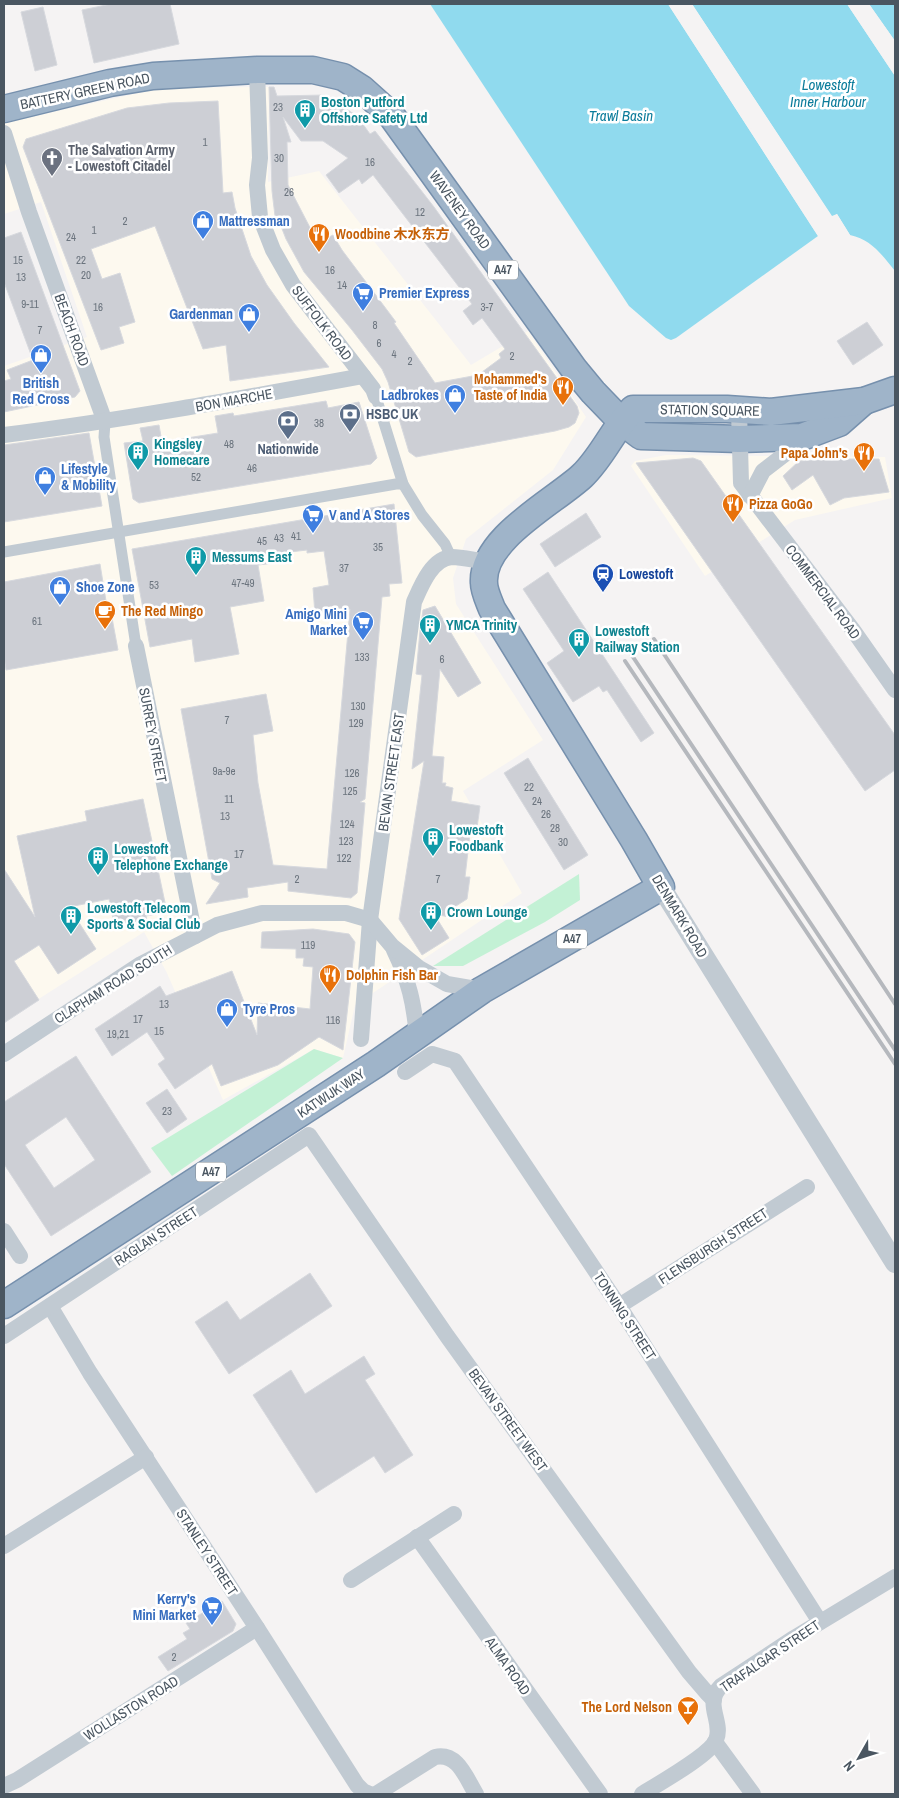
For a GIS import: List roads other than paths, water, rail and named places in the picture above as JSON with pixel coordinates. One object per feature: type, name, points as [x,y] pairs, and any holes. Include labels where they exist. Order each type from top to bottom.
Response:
[{"type":"highway","name":"BATTERY GREEN ROAD","points":[[4,109],[110,83],[153,76],[257,70]]},
{"type":"highway","name":"WAVENEY ROAD","points":[[257,70],[312,70],[343,77],[362,90],[391,115],[574,369],[621,421]]},
{"type":"highway","name":"A47","points":[[864,402],[895,390]]},
{"type":"highway","name":"STATION SQUARE","points":[[488,562],[511,532],[581,476],[597,460],[621,421],[634,409],[771,412],[864,402]]},
{"type":"highway","name":"STATION SQUARE","points":[[739,439],[802,437],[839,423],[864,402]]},
{"type":"highway","name":"A47","points":[[621,421],[641,436],[739,439]]},
{"type":"highway","name":"DENMARK ROAD","points":[[488,562],[484,583],[492,609],[662,887]]},
{"type":"highway","name":"KATWIJK WAY","points":[[4,1305],[417,1036],[482,990],[662,887]]},
{"type":"street","name":"SUFFOLK ROAD","points":[[257,70],[260,158],[257,185],[260,216],[273,250],[293,285],[373,389],[403,484],[422,514],[445,544],[451,557]]},
{"type":"street","name":"BEACH ROAD","points":[[4,133],[30,212],[105,422],[104,437],[119,533]]},
{"type":"street","name":"BON MARCHE","points":[[4,436],[226,402],[363,376]]},
{"type":"street","name":"COMMERCIAL ROAD","points":[[739,410],[741,484],[853,630],[895,690]]},
{"type":"street","points":[[750,496],[762,471],[789,451],[802,437]]},
{"type":"street","points":[[4,552],[386,485],[403,484]]},
{"type":"street","name":"SURREY STREET","points":[[119,533],[136,646],[195,936]]},
{"type":"street","points":[[451,557],[488,562]]},
{"type":"street","name":"BEVAN STREET EAST","points":[[361,1040],[370,920],[414,602],[431,570],[441,561],[451,557]]},
{"type":"street","name":"DENMARK ROAD","points":[[662,887],[895,1263]]},
{"type":"street","name":"CLAPHAM ROAD SOUTH","points":[[4,1054],[141,964],[217,925],[262,913],[346,913],[370,920]]},
{"type":"street","points":[[370,920],[392,946],[419,968],[447,984],[482,990]]},
{"type":"street","points":[[392,946],[405,973],[414,1006],[417,1036]]},
{"type":"street","name":"TONNING STREET","points":[[404,1072],[432,1054],[455,1062],[619,1306],[820,1622]]},
{"type":"street","name":"RAGLAN STREET","points":[[4,1336],[309,1135]]},
{"type":"street","name":"BEVAN STREET WEST","points":[[309,1135],[447,1336],[689,1672],[714,1700]]},
{"type":"street","name":"FLENSBURGH STREET","points":[[619,1306],[807,1187]]},
{"type":"street","points":[[4,1231],[20,1256]]},
{"type":"street","name":"STANLEY STREET","points":[[50,1306],[90,1373],[357,1785],[369,1794]]},
{"type":"street","points":[[4,1546],[146,1457]]},
{"type":"street","points":[[351,1580],[454,1514]]},
{"type":"street","name":"ALMA ROAD","points":[[417,1537],[600,1794]]},
{"type":"street","name":"TRAFALGAR STREET","points":[[715,1742],[719,1732],[712,1707],[717,1691],[721,1686],[820,1622],[895,1577]]},
{"type":"street","name":"WOLLASTON ROAD","points":[[4,1786],[17,1780],[257,1628]]},
{"type":"street","points":[[642,1794],[706,1752],[715,1742],[753,1794]]},
{"type":"street","points":[[376,1794],[435,1757],[443,1755],[450,1756],[457,1764],[476,1794]]},
{"type":"water","name":"Trawl Basin","points":[[430,4],[668,4],[818,236],[676,338],[671,340],[666,338],[629,306]]},
{"type":"water","name":"Lowestoft Inner Harbour","points":[[692,4],[847,4],[895,76],[895,271],[870,244],[850,235],[837,214],[832,217]]},
{"type":"water","points":[[869,4],[895,4],[895,41]]},
{"type":"railway","points":[[654,639],[895,1004]]},
{"type":"railway","points":[[631,654],[895,1050]]},
{"type":"railway","points":[[625,661],[895,1064]]},
{"type":"place","name":"Boston Putford Offshore Safety Ltd","points":[[305,129]]},
{"type":"place","name":"The Salvation Army - Lowestoft Citadel","points":[[52,177]]},
{"type":"place","name":"Mattressman","points":[[203,240]]},
{"type":"place","name":"Woodbine 木水东方","points":[[319,253]]},
{"type":"place","name":"Premier Express","points":[[363,312]]},
{"type":"place","name":"Gardenman","points":[[249,333]]},
{"type":"place","name":"British Red Cross","points":[[41,374]]},
{"type":"place","name":"Mohammed's Taste of India","points":[[563,406]]},
{"type":"place","name":"Ladbrokes","points":[[455,414]]},
{"type":"place","name":"HSBC UK","points":[[350,433]]},
{"type":"place","name":"Nationwide","points":[[288,440]]},
{"type":"place","name":"Kingsley Homecare","points":[[138,471]]},
{"type":"place","name":"Papa John's","points":[[864,472]]},
{"type":"place","name":"Lifestyle & Mobility","points":[[45,496]]},
{"type":"place","name":"Pizza GoGo","points":[[733,523]]},
{"type":"place","name":"V and A Stores","points":[[313,534]]},
{"type":"place","name":"Messums East","points":[[196,576]]},
{"type":"place","name":"Lowestoft","points":[[603,593]]},
{"type":"place","name":"Shoe Zone","points":[[60,606]]},
{"type":"place","name":"The Red Mingo","points":[[105,630]]},
{"type":"place","name":"Amigo Mini Market","points":[[363,641]]},
{"type":"place","name":"YMCA Trinity","points":[[430,644]]},
{"type":"place","name":"Lowestoft Railway Station","points":[[579,658]]},
{"type":"place","name":"Lowestoft Foodbank","points":[[433,857]]},
{"type":"place","name":"Lowestoft Telephone Exchange","points":[[98,876]]},
{"type":"place","name":"Crown Lounge","points":[[431,931]]},
{"type":"place","name":"Lowestoft Telecom Sports & Social Club","points":[[71,935]]},
{"type":"place","name":"Dolphin Fish Bar","points":[[330,994]]},
{"type":"place","name":"Tyre Pros","points":[[227,1028]]},
{"type":"place","name":"Kerry's Mini Market","points":[[212,1626]]},
{"type":"place","name":"The Lord Nelson","points":[[688,1726]]}]
